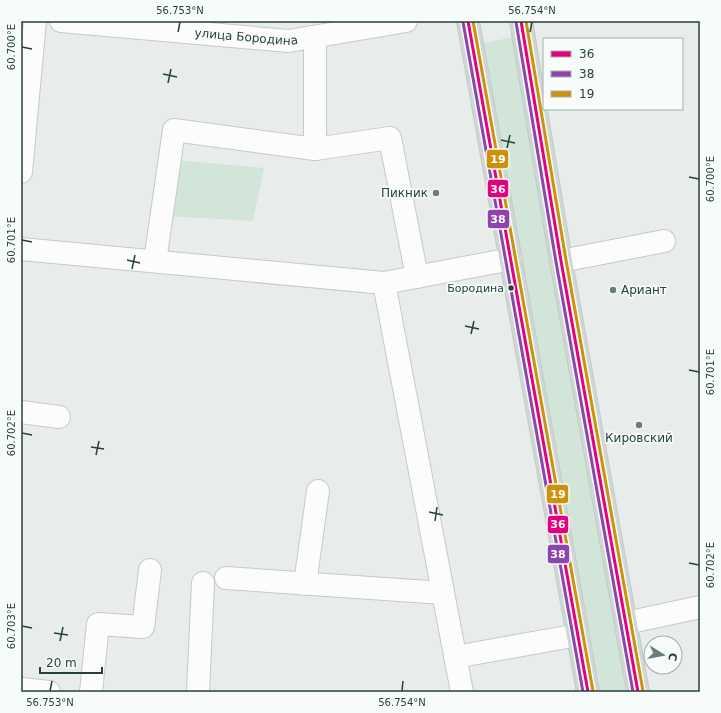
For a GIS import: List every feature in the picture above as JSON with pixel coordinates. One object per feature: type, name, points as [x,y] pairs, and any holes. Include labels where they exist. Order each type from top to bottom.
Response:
[{"type":"main road","points":[[468,21],[512,259],[588,692]]},
{"type":"main road","points":[[522,21],[561,261],[638,692]]},
{"type":"street","points":[[21,172],[35,21]]},
{"type":"street","name":"улица Бородина","points":[[61,21],[125,24],[289,41],[315,38],[406,21]]},
{"type":"street","points":[[315,38],[315,149]]},
{"type":"street","points":[[155,261],[174,130],[315,149],[390,138],[417,277]]},
{"type":"street","points":[[561,261],[664,242]]},
{"type":"street","points":[[21,249],[384,283],[512,259]]},
{"type":"street","points":[[384,283],[462,692]]},
{"type":"street","points":[[21,412],[59,417]]},
{"type":"street","points":[[305,584],[318,491]]},
{"type":"street","points":[[91,692],[98,624],[143,627],[150,570]]},
{"type":"street","points":[[226,578],[443,593]]},
{"type":"street","points":[[198,692],[203,583]]},
{"type":"street","points":[[626,623],[700,607]]},
{"type":"street","points":[[455,657],[578,635]]},
{"type":"street","points":[[21,689],[49,692]]},
{"type":"green space","points":[[512,37],[628,692],[594,692],[480,44]]},
{"type":"green space","points":[[176,160],[264,168],[253,221],[165,216]]},
{"type":"transit line","name":"36","points":[[468,21],[588,692]]},
{"type":"transit line","name":"19","points":[[473,21],[593,691]]},
{"type":"transit line","name":"36","points":[[521,21],[561,261],[638,692]]},
{"type":"transit line","name":"19","points":[[526,21],[566,260],[643,691]]},
{"type":"transit line","name":"38","points":[[463,22],[583,692]]},
{"type":"transit line","name":"38","points":[[516,22],[556,262],[633,692]]},
{"type":"place","name":"Пикник","points":[[436,193]]},
{"type":"place","name":"Бородина","points":[[511,288]]},
{"type":"place","name":"Ариант","points":[[613,290]]},
{"type":"place","name":"Кировский","points":[[639,425]]}]
